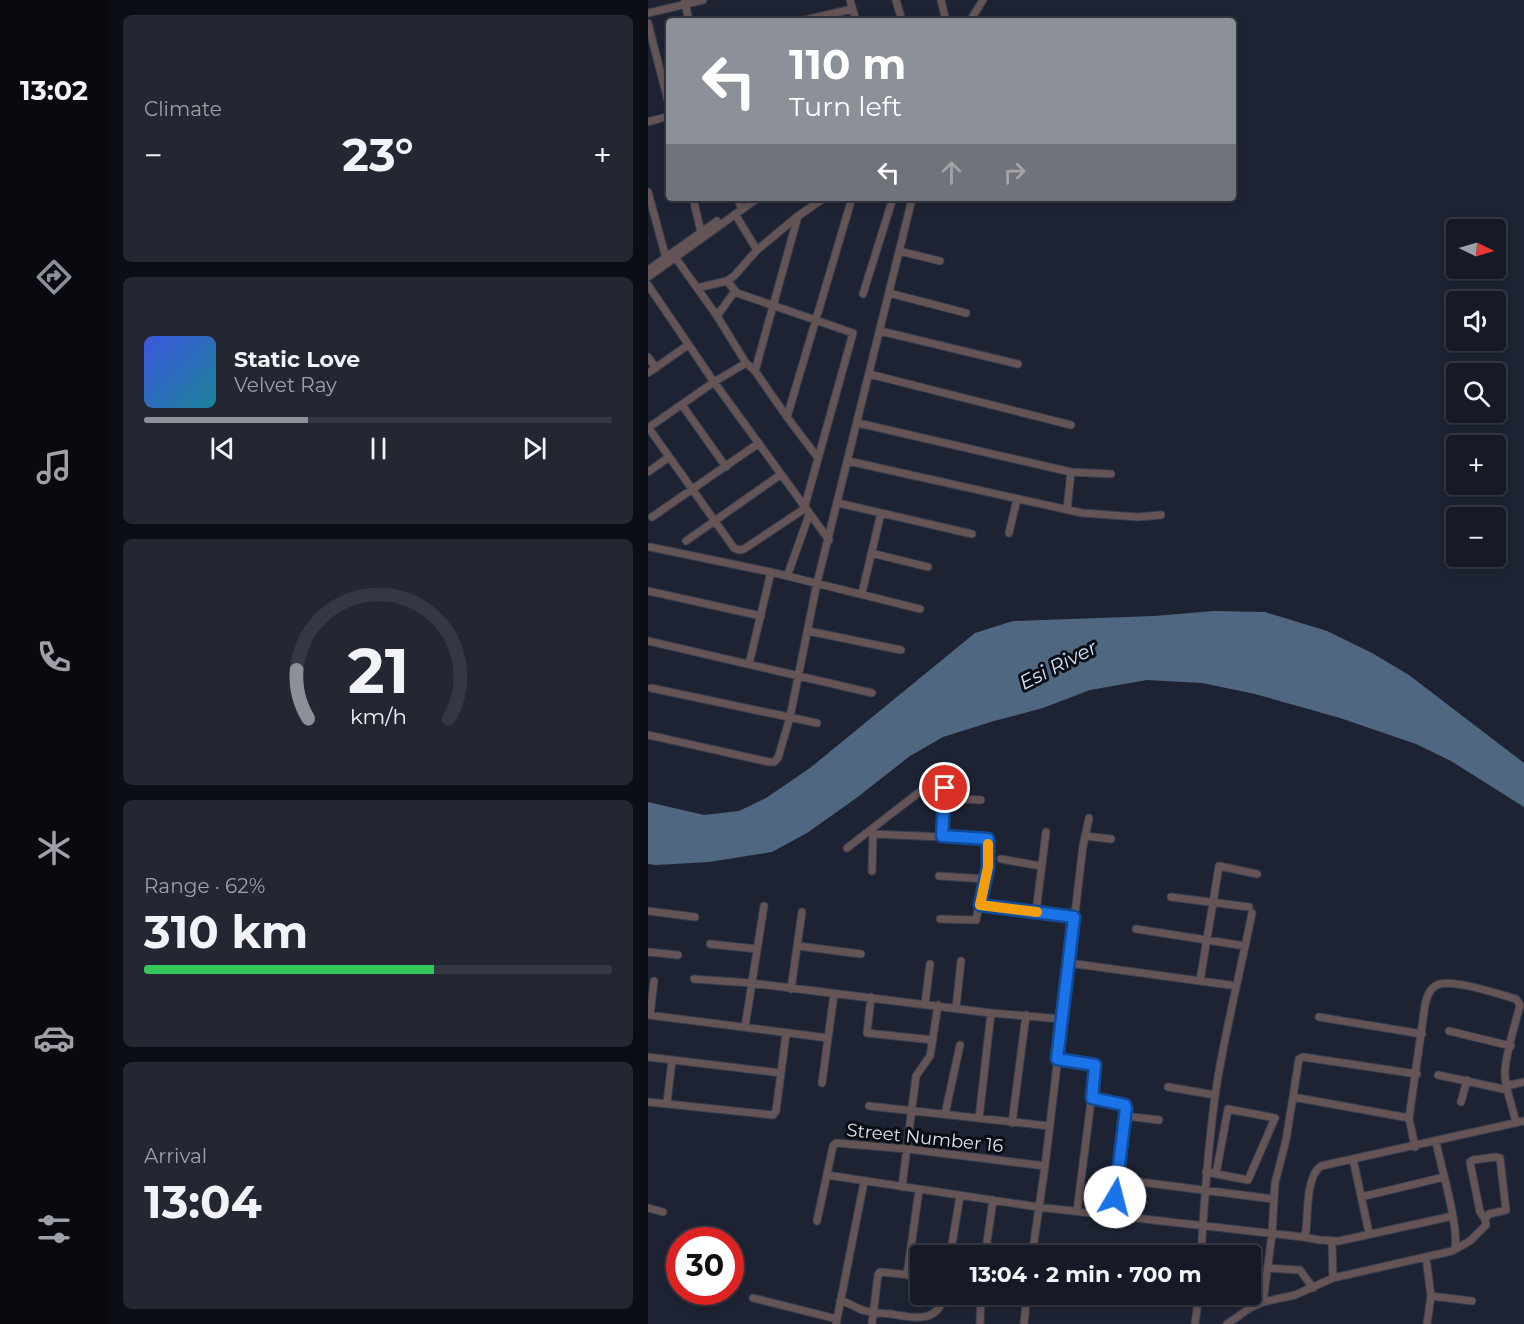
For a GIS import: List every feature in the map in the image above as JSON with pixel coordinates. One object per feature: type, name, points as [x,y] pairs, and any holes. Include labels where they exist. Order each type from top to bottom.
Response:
[{"type":"street","points":[[648,13],[685,2],[703,0]]},
{"type":"street","points":[[850,0],[855,18]]},
{"type":"street","points":[[896,0],[901,18]]},
{"type":"street","points":[[941,0],[945,18]]},
{"type":"street","points":[[972,18],[983,0]]},
{"type":"street","points":[[685,2],[688,18]]},
{"type":"street","points":[[822,18],[852,9]]},
{"type":"street","points":[[648,23],[666,93]]},
{"type":"street","points":[[648,122],[666,117]]},
{"type":"street","points":[[648,192],[651,220],[666,258]]},
{"type":"street","points":[[694,201],[701,232]]},
{"type":"street","points":[[649,272],[675,257],[754,201]]},
{"type":"street","points":[[697,288],[727,280],[757,250],[820,201]]},
{"type":"street","points":[[786,417],[851,201]]},
{"type":"street","points":[[863,294],[892,201]]},
{"type":"street","points":[[649,272],[739,202]]},
{"type":"street","points":[[648,735],[774,762],[778,758],[790,717],[817,583],[911,203]]},
{"type":"street","points":[[735,214],[757,250]]},
{"type":"street","points":[[756,371],[798,216]]},
{"type":"street","points":[[899,252],[940,261]]},
{"type":"street","points":[[675,257],[717,316],[746,363],[756,371],[786,417],[818,458]]},
{"type":"street","points":[[727,280],[735,291],[852,333],[818,458],[807,512],[789,571]]},
{"type":"street","points":[[648,285],[780,475],[829,540]]},
{"type":"street","points":[[717,316],[735,291]]},
{"type":"street","points":[[889,293],[966,313]]},
{"type":"street","points":[[880,331],[1018,364]]},
{"type":"street","points":[[648,373],[688,345]]},
{"type":"street","points":[[648,357],[656,368]]},
{"type":"street","points":[[746,363],[648,427],[734,548],[744,549],[807,512]]},
{"type":"street","points":[[869,374],[1071,425]]},
{"type":"street","points":[[682,405],[726,467]]},
{"type":"street","points":[[858,423],[1071,472],[1111,474]]},
{"type":"street","points":[[652,517],[759,443]]},
{"type":"street","points":[[648,472],[669,457]]},
{"type":"street","points":[[848,461],[1082,513],[1138,517],[1161,515]]},
{"type":"street","points":[[1067,510],[1071,472]]},
{"type":"street","points":[[686,541],[780,475]]},
{"type":"street","points":[[1009,533],[1017,499]]},
{"type":"street","points":[[838,502],[972,534]]},
{"type":"street","points":[[862,593],[881,513]]},
{"type":"street","points":[[650,547],[771,572],[920,609]]},
{"type":"street","points":[[871,554],[928,567]]},
{"type":"street","points":[[750,664],[771,572]]},
{"type":"street","points":[[648,591],[761,616]]},
{"type":"street","points":[[808,630],[901,650]]},
{"type":"street","points":[[648,640],[872,693]]},
{"type":"street","points":[[651,688],[818,723]]},
{"type":"street","points":[[847,848],[872,832],[922,790],[945,778],[942,836]]},
{"type":"street","points":[[944,798],[981,800]]},
{"type":"street","points":[[1033,1245],[1045,1166],[1074,917],[1089,818]]},
{"type":"street","points":[[872,832],[988,839],[988,867],[976,920],[940,919]]},
{"type":"street","points":[[872,832],[872,871]]},
{"type":"street","points":[[1036,912],[1047,832]]},
{"type":"street","points":[[1085,836],[1111,839]]},
{"type":"street","points":[[1001,859],[1041,866]]},
{"type":"street","points":[[1200,981],[1219,866],[1257,874]]},
{"type":"street","points":[[939,876],[986,879]]},
{"type":"street","points":[[1171,897],[1213,902],[1251,910],[1215,1095],[1204,1189],[1202,1245]]},
{"type":"street","points":[[980,905],[1074,917]]},
{"type":"street","points":[[745,1027],[764,906]]},
{"type":"street","points":[[648,911],[695,917]]},
{"type":"street","points":[[791,989],[802,912]]},
{"type":"street","points":[[1136,929],[1239,945]]},
{"type":"street","points":[[710,944],[757,950]]},
{"type":"street","points":[[798,946],[861,954]]},
{"type":"street","points":[[648,952],[678,955]]},
{"type":"street","points":[[956,1008],[961,961]]},
{"type":"street","points":[[1069,963],[1230,985]]},
{"type":"street","points":[[926,1004],[930,964]]},
{"type":"street","points":[[694,979],[751,983],[1062,1019]]},
{"type":"street","points":[[654,981],[649,1015],[828,1038]]},
{"type":"street","points":[[1415,1146],[1409,1118],[1428,995],[1434,986],[1442,984],[1456,984],[1519,1001],[1520,1005],[1504,1070],[1516,1123]]},
{"type":"street","points":[[822,1083],[834,994]]},
{"type":"street","points":[[871,997],[867,1033],[933,1040]]},
{"type":"street","points":[[902,1188],[916,1076],[930,1056],[938,1005]]},
{"type":"street","points":[[979,1118],[991,1012]]},
{"type":"street","points":[[1012,1122],[1026,1015]]},
{"type":"street","points":[[1319,1017],[1422,1034]]},
{"type":"street","points":[[1449,1030],[1511,1046]]},
{"type":"street","points":[[648,1102],[773,1115],[776,1111],[786,1034]]},
{"type":"street","points":[[945,1114],[960,1045]]},
{"type":"street","points":[[648,1057],[781,1073]]},
{"type":"street","points":[[1263,1302],[1272,1234],[1273,1199],[1299,1059],[1303,1057],[1417,1074]]},
{"type":"street","points":[[1057,1059],[1095,1065],[1077,1211]]},
{"type":"street","points":[[667,1103],[672,1060]]},
{"type":"street","points":[[1438,1075],[1507,1088],[1524,1082]]},
{"type":"street","points":[[1461,1102],[1467,1080]]},
{"type":"street","points":[[1168,1087],[1215,1095]]},
{"type":"street","points":[[1293,1097],[1409,1118]]},
{"type":"street","points":[[1092,1098],[1125,1105],[1112,1216]]},
{"type":"street","points":[[869,1106],[1049,1126]]},
{"type":"street","points":[[1206,1172],[1216,1174],[1248,1180],[1275,1118],[1228,1109],[1216,1174]]},
{"type":"street","points":[[1125,1116],[1158,1120]]},
{"type":"street","points":[[1303,1236],[1306,1231],[1311,1179],[1315,1170],[1321,1166],[1524,1121]]},
{"type":"street","points":[[1436,1142],[1453,1216],[1457,1241],[1455,1248]]},
{"type":"street","name":"Street Number 16","points":[[827,1175],[833,1146],[836,1143],[908,1149],[1045,1166]]},
{"type":"street","points":[[1227,1324],[1263,1302],[1295,1295],[1333,1278],[1452,1251],[1470,1241],[1486,1225],[1480,1212],[1470,1162],[1496,1156],[1500,1158],[1507,1207],[1506,1210],[1489,1214],[1485,1219]]},
{"type":"street","points":[[1353,1160],[1368,1233]]},
{"type":"street","points":[[818,1221],[827,1175],[1038,1207],[1303,1236],[1332,1242],[1453,1216]]},
{"type":"street","points":[[1360,1197],[1444,1177]]},
{"type":"street","points":[[1117,1179],[1273,1199]]},
{"type":"street","points":[[753,1298],[836,1322],[864,1182]]},
{"type":"street","points":[[907,1275],[919,1190]]},
{"type":"street","points":[[952,1245],[960,1196]]},
{"type":"street","points":[[987,1245],[993,1200]]},
{"type":"street","points":[[648,1209],[663,1212]]},
{"type":"street","points":[[1332,1242],[1333,1278]]},
{"type":"street","points":[[1426,1257],[1431,1296],[1427,1324]]},
{"type":"street","points":[[1268,1268],[1300,1270],[1313,1288]]},
{"type":"street","points":[[872,1324],[880,1272],[910,1275]]},
{"type":"street","points":[[1431,1296],[1472,1301]]},
{"type":"street","points":[[840,1301],[850,1302],[865,1311],[927,1318],[942,1305]]},
{"type":"street","points":[[980,1324],[981,1305]]},
{"type":"street","points":[[1024,1324],[1026,1305]]},
{"type":"street","points":[[1195,1324],[1198,1305]]},
{"type":"water","name":"Esi River","points":[[1214,611],[1265,612],[1327,631],[1372,653],[1409,675],[1524,763],[1524,807],[1451,761],[1416,744],[1340,718],[1255,694],[1202,683],[1147,680],[1090,690],[1043,708],[943,737],[910,756],[807,833],[772,852],[709,862],[648,864],[648,802],[704,815],[739,811],[766,798],[810,768],[975,633],[1013,621],[1154,616]]},
{"type":"slow traffic","points":[[988,844],[988,867],[980,905],[1037,912]]},
{"type":"route","points":[[945,788],[942,836],[988,839],[988,867],[980,905],[1074,917],[1057,1059],[1095,1065],[1092,1098],[1125,1105],[1115,1197]]}]
